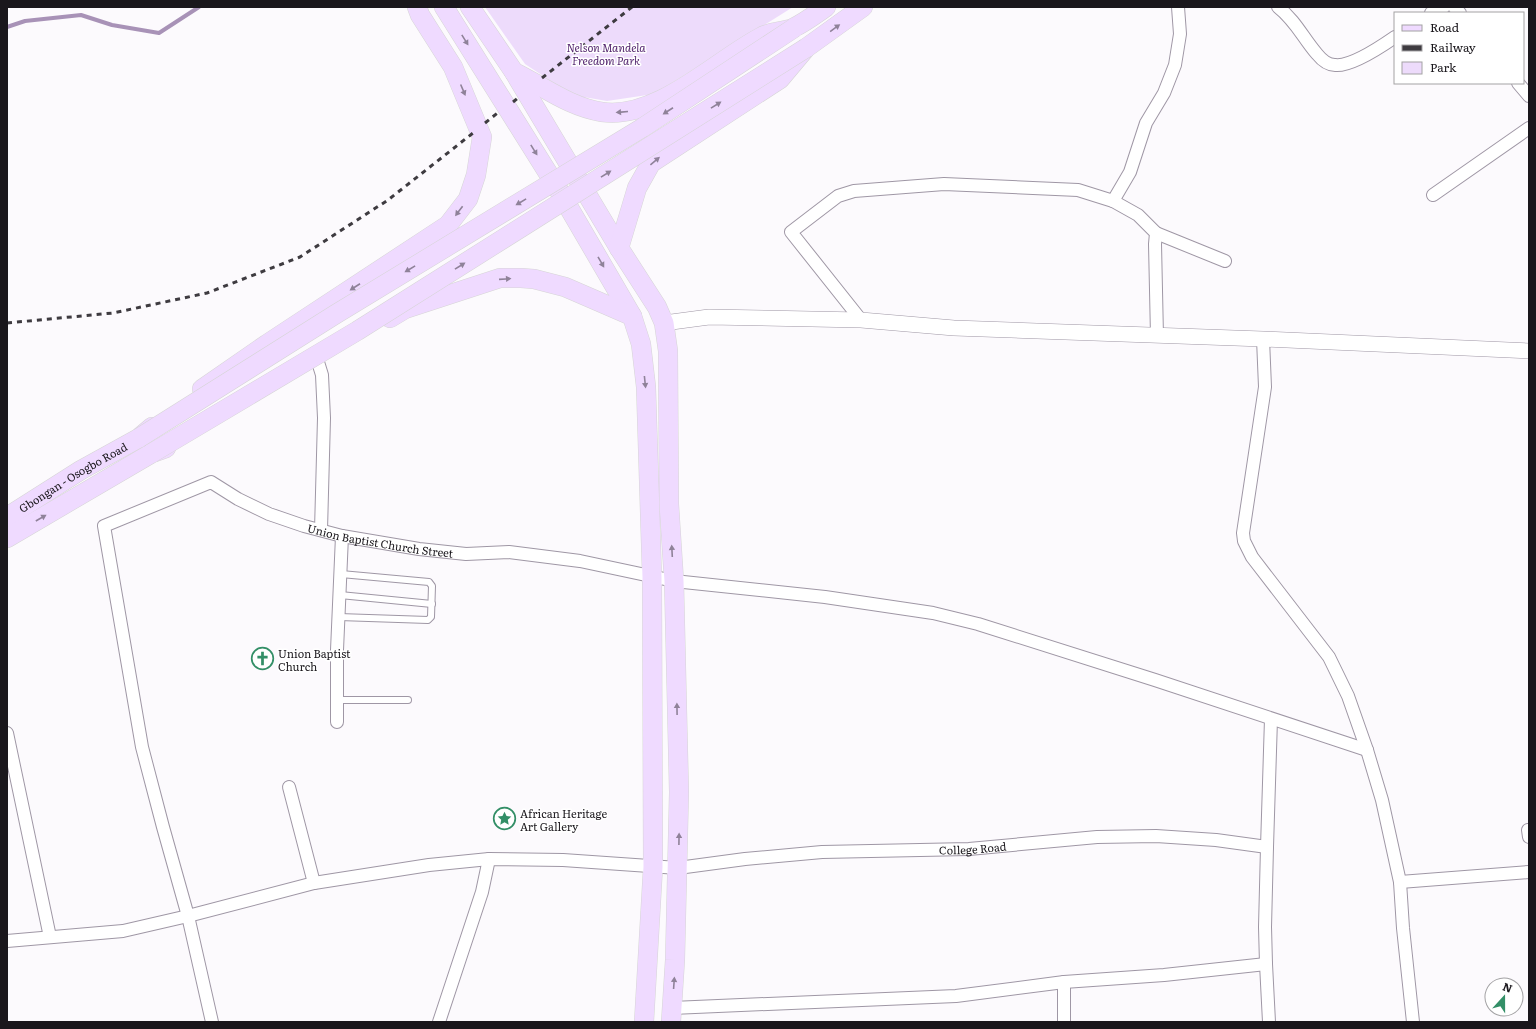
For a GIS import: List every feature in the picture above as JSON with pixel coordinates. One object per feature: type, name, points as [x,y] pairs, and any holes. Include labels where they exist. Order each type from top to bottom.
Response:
[{"type":"main road","points":[[139,438],[208,384],[448,226],[468,199],[476,175],[482,137],[453,67],[417,7]]},
{"type":"main road","points":[[444,7],[558,189],[632,316],[641,344],[646,387],[652,577],[653,867],[644,1022]]},
{"type":"main road","points":[[470,7],[514,72],[619,248],[657,306],[664,323],[668,350],[669,504],[674,581],[679,792],[675,960],[671,1015]]},
{"type":"main road","points":[[139,438],[336,314],[642,128],[826,7]]},
{"type":"main road","points":[[7,538],[357,331],[806,48],[863,7]]},
{"type":"main road","points":[[514,72],[555,96],[581,106],[602,112],[621,113],[638,109],[658,101],[692,82],[762,36],[794,28]]},
{"type":"main road","points":[[619,248],[637,188],[651,163],[780,79],[806,48]]},
{"type":"main road","points":[[152,453],[192,439],[405,309],[500,278],[534,279],[565,287],[632,316]]},
{"type":"main road","name":"Gbongan - Osogbo Road","points":[[7,517],[82,470],[139,438]]},
{"type":"street","points":[[1113,201],[1130,172],[1146,123],[1164,93],[1175,65],[1180,34],[1178,7]]},
{"type":"street","points":[[1278,7],[1288,14],[1317,54],[1325,62],[1331,65],[1336,66],[1345,64],[1374,51],[1394,38]]},
{"type":"street","points":[[1434,12],[1444,7]]},
{"type":"street","points":[[1519,84],[1529,96]]},
{"type":"street","points":[[1433,195],[1529,128]]},
{"type":"street","points":[[861,320],[791,232],[838,196],[860,191],[944,184],[1078,190],[1113,201],[1138,215],[1156,232],[1225,261]]},
{"type":"street","points":[[1156,232],[1157,336]]},
{"type":"street","points":[[664,323],[716,317],[861,320],[954,328],[1263,339],[1529,351]]},
{"type":"street","points":[[1263,339],[1265,387],[1244,517],[1244,541],[1252,558],[1329,657],[1348,696],[1367,750],[1382,800],[1400,882],[1403,928],[1413,1022]]},
{"type":"street","points":[[318,362],[322,375],[324,418],[321,530]]},
{"type":"street","name":"Union Baptist Church Street","points":[[188,916],[142,747],[104,526],[211,482],[268,514],[342,536],[419,550],[466,554],[509,552],[580,561],[674,581],[825,597],[932,613],[993,629],[1155,680],[1367,750]]},
{"type":"street","points":[[336,722],[337,650],[342,536]]},
{"type":"street","points":[[1269,1022],[1266,964],[1267,847],[1271,719]]},
{"type":"street","points":[[7,733],[50,937]]},
{"type":"street","points":[[289,787],[314,883]]},
{"type":"street","name":"College Road","points":[[7,941],[123,931],[188,916],[314,883],[429,865],[490,859],[563,860],[678,868],[745,859],[822,852],[970,849],[1097,837],[1156,836],[1216,840],[1267,847]]},
{"type":"street","points":[[439,1022],[482,892],[490,859]]},
{"type":"street","points":[[1400,882],[1529,872]]},
{"type":"street","points":[[188,916],[212,1022]]},
{"type":"street","points":[[671,1015],[956,996],[1064,982],[1164,975],[1266,964]]},
{"type":"street","points":[[1064,982],[1064,1022]]},
{"type":"lane","points":[[339,617],[424,621],[431,617],[432,604],[432,586],[429,582],[341,574]]},
{"type":"lane","points":[[340,595],[432,604]]},
{"type":"lane","points":[[337,700],[408,700]]},
{"type":"green space","name":"Nelson Mandela Freedom Park","points":[[485,7],[793,7],[654,94],[607,101],[572,95],[525,64]]},
{"type":"waterway","points":[[7,27],[25,21],[81,15],[112,25],[159,33],[199,7]]},
{"type":"railway","points":[[542,78],[632,7]]},
{"type":"railway","points":[[513,102],[519,97]]},
{"type":"railway","points":[[485,123],[500,111]]},
{"type":"railway","points":[[7,323],[113,313],[207,293],[300,257],[388,200],[473,133]]},
{"type":"place","name":"Union Baptist Church","points":[[262,659]]},
{"type":"place","name":"African Heritage Art Gallery","points":[[505,819]]}]
